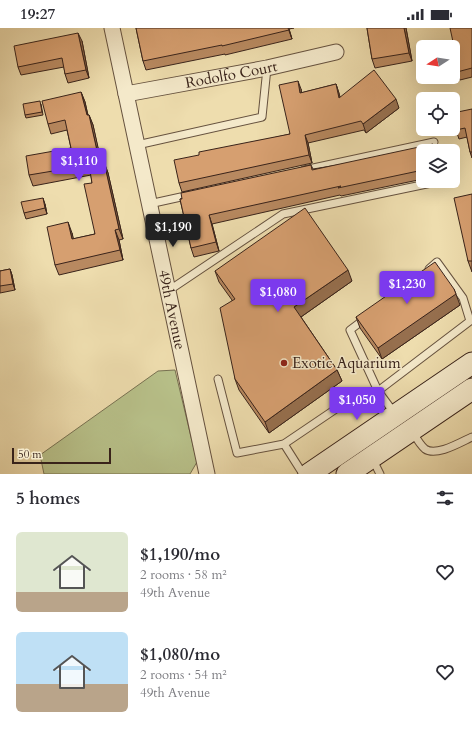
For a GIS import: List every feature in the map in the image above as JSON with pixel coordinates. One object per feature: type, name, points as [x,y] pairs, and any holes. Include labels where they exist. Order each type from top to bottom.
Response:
[{"type":"main road","points":[[403,423],[355,456],[350,462],[347,474],[376,466],[403,423],[424,396],[472,363]]},
{"type":"main road","points":[[309,474],[403,423],[472,389]]},
{"type":"street","name":"49th Avenue","points":[[112,28],[208,474]]},
{"type":"street","name":"Rodolfo Court","points":[[126,94],[267,68],[336,52]]},
{"type":"lane","points":[[137,145],[262,117],[267,68]]},
{"type":"lane","points":[[296,172],[434,142]]},
{"type":"lane","points":[[168,291],[283,214],[416,186]]},
{"type":"lane","points":[[150,204],[196,194]]},
{"type":"lane","points":[[378,391],[470,321],[463,298],[437,262],[425,272]]},
{"type":"lane","points":[[375,311],[350,330],[378,391],[424,448],[431,451],[444,449],[472,437]]},
{"type":"lane","points":[[218,379],[237,453],[284,444],[352,398]]},
{"type":"lane","points":[[284,444],[303,474]]},
{"type":"green space","points":[[175,370],[197,462],[190,474],[44,474],[40,455],[158,371]]},
{"type":"building","points":[[136,28],[288,28],[289,30],[222,46],[143,61]]},
{"type":"building","points":[[367,28],[404,28],[409,53],[372,59]]},
{"type":"building","points":[[450,28],[472,28],[472,68],[460,71],[460,40],[453,40]]},
{"type":"building","points":[[78,33],[86,70],[65,74],[62,58],[18,67],[14,46]]},
{"type":"building","points":[[374,70],[396,99],[363,124],[361,121],[305,135],[309,155],[179,183],[174,160],[199,155],[199,152],[290,134],[279,85],[298,81],[300,93],[336,84],[339,98]]},
{"type":"building","points":[[81,92],[87,115],[89,115],[100,164],[104,162],[119,229],[115,230],[120,250],[55,265],[47,227],[68,222],[72,239],[95,234],[84,184],[92,183],[89,165],[29,175],[26,156],[71,148],[65,120],[48,124],[42,101]]},
{"type":"building","points":[[40,101],[42,112],[25,115],[23,104]]},
{"type":"building","points":[[472,109],[472,152],[470,152],[465,128],[460,129],[460,112]]},
{"type":"building","points":[[416,148],[416,171],[338,188],[341,186],[209,215],[216,242],[191,248],[180,199],[182,199],[181,193],[311,165],[312,170]]},
{"type":"building","points":[[472,194],[472,261],[468,261],[454,198]]},
{"type":"building","points":[[43,198],[45,208],[24,213],[21,202]]},
{"type":"building","points":[[305,208],[348,270],[294,307],[337,370],[265,422],[235,379],[220,308],[235,299],[215,271]]},
{"type":"building","points":[[435,262],[456,294],[378,348],[356,317]]},
{"type":"building","points":[[10,269],[13,284],[0,286],[0,271]]},
{"type":"place","name":"Exotic Aquarium","points":[[284,363]]}]
